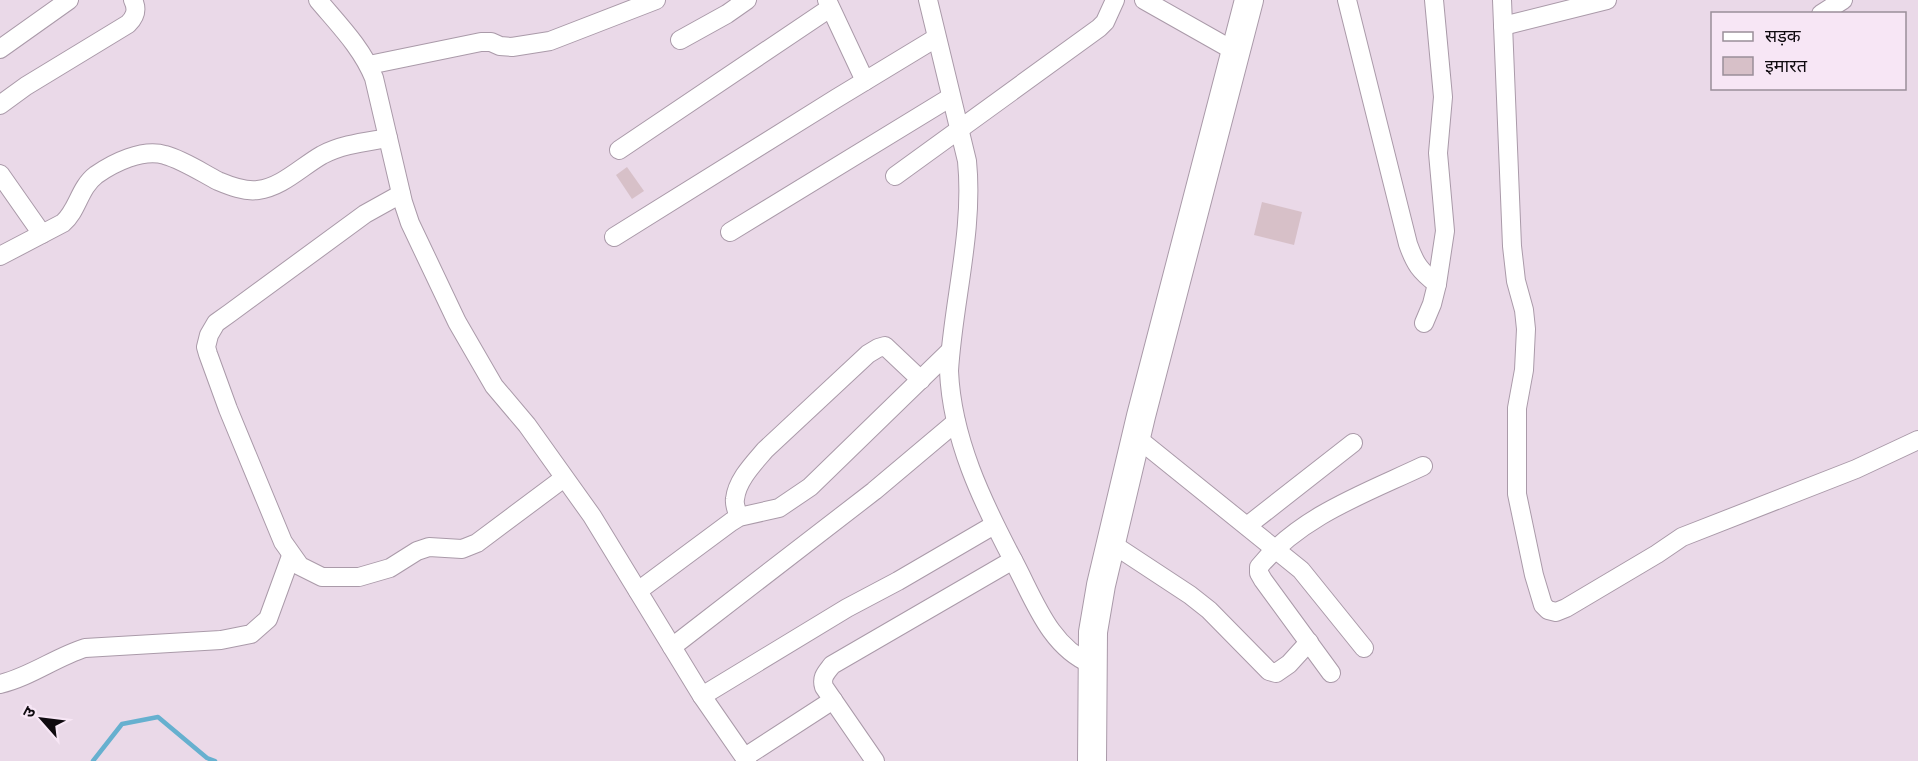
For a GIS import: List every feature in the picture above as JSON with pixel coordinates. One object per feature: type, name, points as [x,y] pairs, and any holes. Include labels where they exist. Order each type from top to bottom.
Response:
[{"type":"main road","points":[[1092,761],[1091,664],[1096,617],[1111,543],[1136,437],[1249,0]]},
{"type":"street","points":[[0,49],[69,0]]},
{"type":"street","points":[[0,105],[128,24],[134,18],[136,11],[133,0]]},
{"type":"street","points":[[318,0],[369,64],[375,78],[401,194],[410,223],[457,322],[482,368],[527,425],[592,516],[702,696],[746,759],[833,700]]},
{"type":"street","points":[[369,64],[481,42],[512,47],[550,41],[656,0]]},
{"type":"street","points":[[680,39],[727,14],[747,0]]},
{"type":"street","points":[[928,0],[966,161],[968,202],[950,351],[950,391],[956,422],[973,478],[994,525],[1039,609],[1058,641],[1069,652],[1091,664]]},
{"type":"street","points":[[896,176],[1099,28],[1105,22],[1115,0]]},
{"type":"street","points":[[1144,0],[1236,52]]},
{"type":"street","points":[[1347,0],[1413,260],[1420,271],[1437,284]]},
{"type":"street","points":[[1424,323],[1437,284],[1445,231],[1438,153],[1443,97],[1434,0]]},
{"type":"street","points":[[1502,0],[1512,246],[1516,281],[1524,310],[1526,329],[1524,369],[1517,408],[1517,494],[1534,575],[1543,605],[1548,610],[1556,612],[1566,608],[1682,537],[1857,469],[1918,440]]},
{"type":"street","points":[[1503,26],[1607,0]]},
{"type":"street","points":[[1824,12],[1843,0]]},
{"type":"street","points":[[619,150],[829,4],[865,81]]},
{"type":"street","points":[[614,237],[936,38]]},
{"type":"street","points":[[730,232],[951,97]]},
{"type":"street","points":[[0,256],[63,223],[71,216],[80,194],[94,177],[135,156],[151,153],[164,154],[229,186],[256,191],[270,188],[336,149],[350,144],[388,138]]},
{"type":"street","points":[[0,174],[42,234]]},
{"type":"street","points":[[401,194],[365,214],[230,312],[216,323],[209,335],[206,347],[228,409],[283,542],[291,556],[300,566],[322,577],[359,577],[390,568],[417,551],[429,547],[462,549],[477,543],[564,478]]},
{"type":"street","points":[[739,517],[735,499],[746,474],[754,463],[868,354],[885,346],[921,380]]},
{"type":"street","points":[[638,591],[739,517],[779,508],[810,487],[950,351]]},
{"type":"street","points":[[672,647],[874,491],[956,422]]},
{"type":"street","points":[[1136,437],[1301,570],[1364,648]]},
{"type":"street","points":[[1247,526],[1353,443]]},
{"type":"street","points":[[1332,673],[1259,573],[1259,567],[1274,548],[1336,507],[1423,466]]},
{"type":"street","points":[[702,696],[847,608],[994,525]]},
{"type":"street","points":[[1111,543],[1209,610],[1269,671],[1276,673],[1282,669],[1309,642]]},
{"type":"street","points":[[0,684],[20,678],[86,648],[221,640],[251,634],[268,619],[291,556]]},
{"type":"street","points":[[875,761],[824,687],[822,680],[832,665],[1013,560]]},
{"type":"building","points":[[627,167],[644,191],[632,199],[616,175]]},
{"type":"building","points":[[1262,202],[1302,212],[1294,245],[1254,235]]},
{"type":"waterway","points":[[93,761],[122,724],[158,717],[207,758],[215,761]]}]
